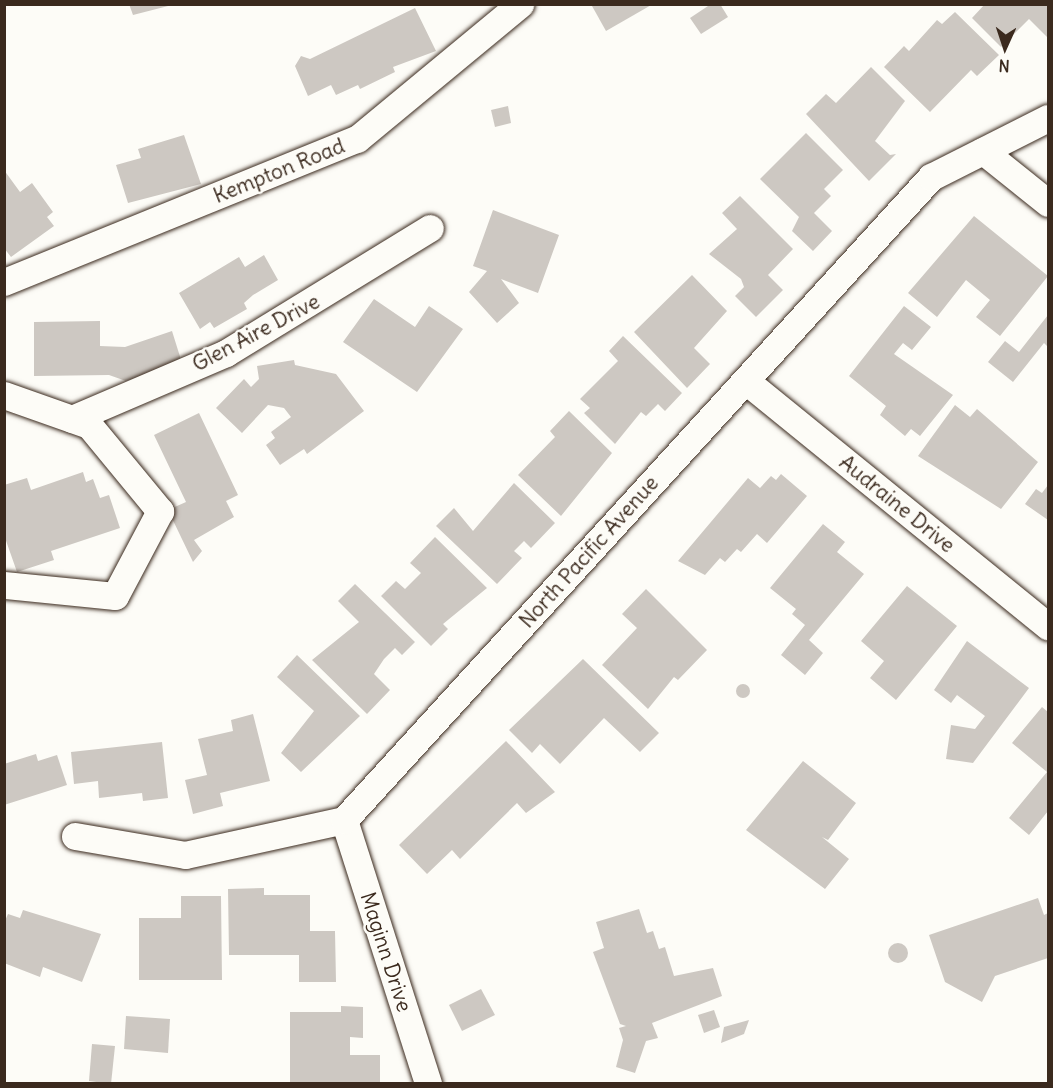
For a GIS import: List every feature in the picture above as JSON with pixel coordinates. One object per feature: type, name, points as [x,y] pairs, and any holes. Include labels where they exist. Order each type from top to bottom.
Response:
[{"type":"street","name":"Kempton Road","points":[[4,282],[357,139],[520,4]]},
{"type":"street","name":"North Pacific Avenue","points":[[344,820],[931,177],[1048,118]]},
{"type":"street","points":[[983,151],[1048,203]]},
{"type":"street","name":"Glen Aire Drive","points":[[72,419],[226,353],[430,228]]},
{"type":"street","name":"Audraine Drive","points":[[746,381],[1048,626]]},
{"type":"street","points":[[4,395],[89,425],[160,511],[115,596],[4,585]]},
{"type":"street","points":[[75,836],[185,855],[344,820]]},
{"type":"street","name":"Maginn Drive","points":[[344,820],[428,1083]]},
{"type":"building","points":[[129,4],[172,4],[172,5],[133,15]]},
{"type":"building","points":[[595,4],[653,4],[606,31],[592,6]]},
{"type":"building","points":[[711,4],[720,4],[728,17],[701,34],[690,18]]},
{"type":"building","points":[[985,4],[1048,4],[1048,38],[1029,19],[1001,47],[972,18]]},
{"type":"building","points":[[415,8],[436,51],[393,67],[395,72],[360,89],[358,85],[336,95],[331,85],[308,96],[295,66],[301,56],[310,59]]},
{"type":"building","points":[[955,12],[999,55],[977,76],[971,70],[930,112],[884,67],[904,46],[909,51],[937,20],[942,24]]},
{"type":"building","points":[[871,67],[905,101],[875,141],[890,155],[896,154],[869,181],[806,114],[826,94],[836,103]]},
{"type":"building","points":[[508,106],[511,123],[495,127],[491,110]]},
{"type":"building","points":[[806,133],[843,170],[824,189],[831,196],[814,213],[832,231],[813,251],[792,231],[799,217],[760,179]]},
{"type":"building","points":[[184,135],[201,184],[128,203],[116,165],[141,158],[138,149]]},
{"type":"building","points":[[4,170],[20,192],[32,183],[53,212],[47,217],[54,226],[11,257],[4,248]]},
{"type":"building","points":[[740,196],[793,249],[768,275],[783,290],[756,317],[735,296],[744,287],[741,279],[709,254],[737,229],[722,213]]},
{"type":"building","points":[[493,210],[559,235],[538,293],[501,279],[519,303],[497,323],[469,292],[487,271],[473,266]]},
{"type":"building","points":[[974,216],[1048,276],[1000,336],[976,317],[990,300],[966,280],[937,317],[908,293]]},
{"type":"building","points":[[264,255],[278,280],[244,303],[247,309],[214,328],[210,322],[200,329],[179,293],[239,257],[245,267]]},
{"type":"building","points":[[692,275],[727,311],[694,348],[710,364],[687,388],[634,332]]},
{"type":"building","points":[[374,299],[415,327],[429,306],[463,329],[417,392],[343,342]]},
{"type":"building","points":[[904,306],[931,327],[912,350],[903,343],[894,354],[953,395],[920,436],[911,429],[905,436],[880,415],[886,406],[849,376]]},
{"type":"building","points":[[1048,315],[1048,347],[1044,343],[1013,382],[988,362],[1005,341],[1019,352]]},
{"type":"building","points":[[100,321],[100,346],[125,347],[172,331],[182,363],[126,381],[109,375],[34,376],[34,322]]},
{"type":"building","points":[[623,336],[682,393],[665,411],[658,404],[646,416],[641,412],[615,444],[584,413],[590,408],[580,399],[618,361],[609,351]]},
{"type":"building","points":[[294,360],[295,365],[336,374],[364,411],[307,454],[304,449],[280,465],[266,445],[275,438],[271,432],[291,417],[284,408],[268,405],[242,433],[216,408],[244,379],[251,387],[259,379],[257,366]]},
{"type":"building","points":[[955,405],[970,417],[977,409],[1038,462],[1001,509],[918,456]]},
{"type":"building","points":[[569,411],[612,453],[561,516],[518,475],[555,437],[550,431]]},
{"type":"building","points":[[199,413],[238,495],[226,501],[234,517],[194,540],[202,551],[193,562],[168,510],[186,502],[154,435]]},
{"type":"building","points":[[83,472],[86,482],[93,479],[100,498],[109,495],[120,528],[51,551],[54,560],[17,572],[4,535],[4,485],[27,478],[31,490]]},
{"type":"building","points":[[781,474],[807,496],[767,543],[757,534],[741,552],[737,549],[725,562],[720,558],[705,575],[678,561],[748,478],[760,488],[771,476],[776,480]]},
{"type":"building","points":[[514,483],[555,523],[531,548],[524,541],[514,551],[522,558],[497,584],[436,526],[454,508],[473,531]]},
{"type":"building","points":[[1048,485],[1048,520],[1025,504],[1036,489],[1042,493]]},
{"type":"building","points":[[823,524],[845,542],[837,552],[864,574],[809,640],[823,653],[805,675],[781,655],[805,625],[792,614],[796,609],[770,588]]},
{"type":"building","points":[[435,537],[487,588],[443,624],[448,629],[431,646],[381,596],[396,581],[405,589],[421,573],[410,563]]},
{"type":"building","points":[[355,584],[415,642],[402,655],[395,648],[374,674],[390,690],[367,714],[312,660],[359,622],[338,601]]},
{"type":"building","points":[[907,586],[957,626],[896,700],[870,678],[884,661],[861,641]]},
{"type":"building","points":[[646,589],[707,650],[678,680],[674,677],[648,709],[602,665],[637,628],[622,614]]},
{"type":"building","points":[[967,641],[1029,688],[973,763],[946,759],[951,725],[975,729],[985,716],[957,695],[951,703],[934,690]]},
{"type":"building","points":[[297,655],[360,716],[301,772],[281,753],[314,711],[277,677]]},
{"type":"building","points":[[583,659],[659,733],[640,752],[604,718],[560,764],[540,744],[532,753],[509,730]]},
{"type":"building","points":[[740,684],[746,684],[750,691],[746,698],[740,698],[736,694],[736,688]]},
{"type":"building","points":[[1042,707],[1048,712],[1048,811],[1029,835],[1009,818],[1047,772],[1012,743]]},
{"type":"building","points":[[253,714],[270,781],[220,793],[223,806],[193,814],[185,780],[207,775],[198,739],[233,731],[231,720]]},
{"type":"building","points":[[506,741],[555,792],[526,813],[517,803],[460,859],[452,850],[427,874],[399,845]]},
{"type":"building","points":[[162,742],[168,798],[143,801],[142,793],[99,798],[98,781],[74,784],[71,752]]},
{"type":"building","points":[[36,754],[38,761],[57,755],[67,785],[4,805],[4,764]]},
{"type":"building","points":[[803,761],[856,803],[828,840],[822,837],[849,859],[825,889],[746,830]]},
{"type":"building","points":[[264,888],[264,895],[310,895],[310,931],[335,931],[336,982],[299,982],[299,955],[229,955],[228,889]]},
{"type":"building","points":[[181,896],[221,896],[222,980],[139,980],[139,918],[181,918]]},
{"type":"building","points":[[1038,898],[1044,915],[1048,913],[1048,958],[995,976],[982,1002],[945,982],[929,935]]},
{"type":"building","points":[[639,909],[647,933],[653,931],[659,949],[665,947],[674,976],[713,968],[722,996],[652,1023],[658,1038],[646,1041],[635,1073],[616,1067],[623,1040],[619,1028],[626,1026],[620,1024],[593,952],[604,948],[596,922]]},
{"type":"building","points":[[23,910],[101,934],[82,982],[43,967],[40,977],[4,963],[4,923],[8,914],[20,918]]},
{"type":"building","points":[[894,943],[902,943],[908,949],[908,957],[902,963],[894,963],[888,957],[888,949]]},
{"type":"building","points":[[481,989],[495,1015],[462,1031],[449,1005]]},
{"type":"building","points":[[341,1006],[363,1007],[363,1038],[350,1037],[350,1055],[380,1055],[380,1084],[290,1084],[290,1012],[341,1012]]},
{"type":"building","points":[[714,1010],[720,1027],[704,1033],[698,1015]]},
{"type":"building","points":[[126,1016],[170,1019],[168,1053],[124,1049]]},
{"type":"building","points":[[749,1020],[744,1034],[721,1043],[724,1027]]},
{"type":"building","points":[[92,1044],[115,1046],[111,1084],[89,1081]]}]
